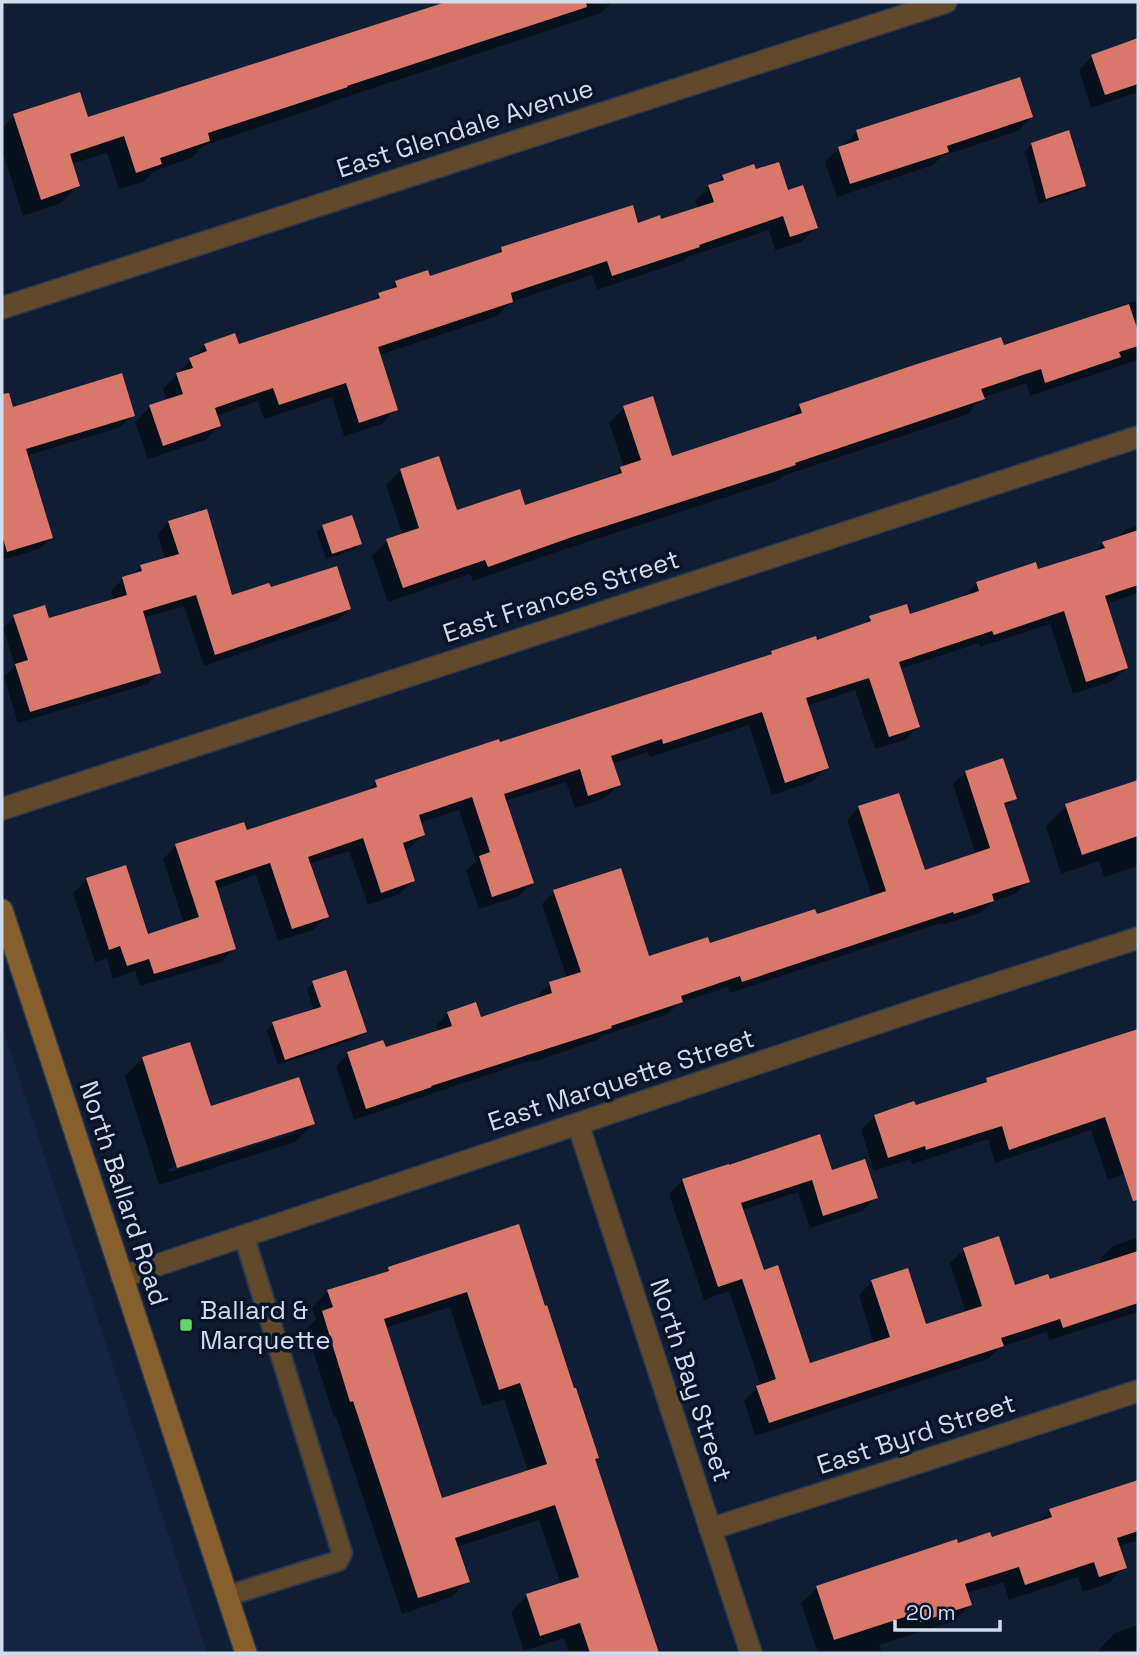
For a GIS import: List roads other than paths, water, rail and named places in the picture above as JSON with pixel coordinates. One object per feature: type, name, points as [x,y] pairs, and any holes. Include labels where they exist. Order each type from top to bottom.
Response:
[{"type":"main road","name":"North Ballard Road","points":[[2,910],[246,1653]]},
{"type":"street","name":"East Glendale Avenue","points":[[2,308],[946,2]]},
{"type":"street","name":"East Frances Street","points":[[2,809],[1138,437]]},
{"type":"street","name":"East Marquette Street","points":[[122,1277],[1138,938]]},
{"type":"street","name":"North Bay Street","points":[[578,1124],[751,1653]]},
{"type":"street","name":"East Byrd Street","points":[[710,1529],[1138,1391]]},
{"type":"lane","points":[[227,1596],[338,1561],[342,1553],[244,1236]]},
{"type":"place","name":"Ballard & Marquette","points":[[186,1325]]}]
